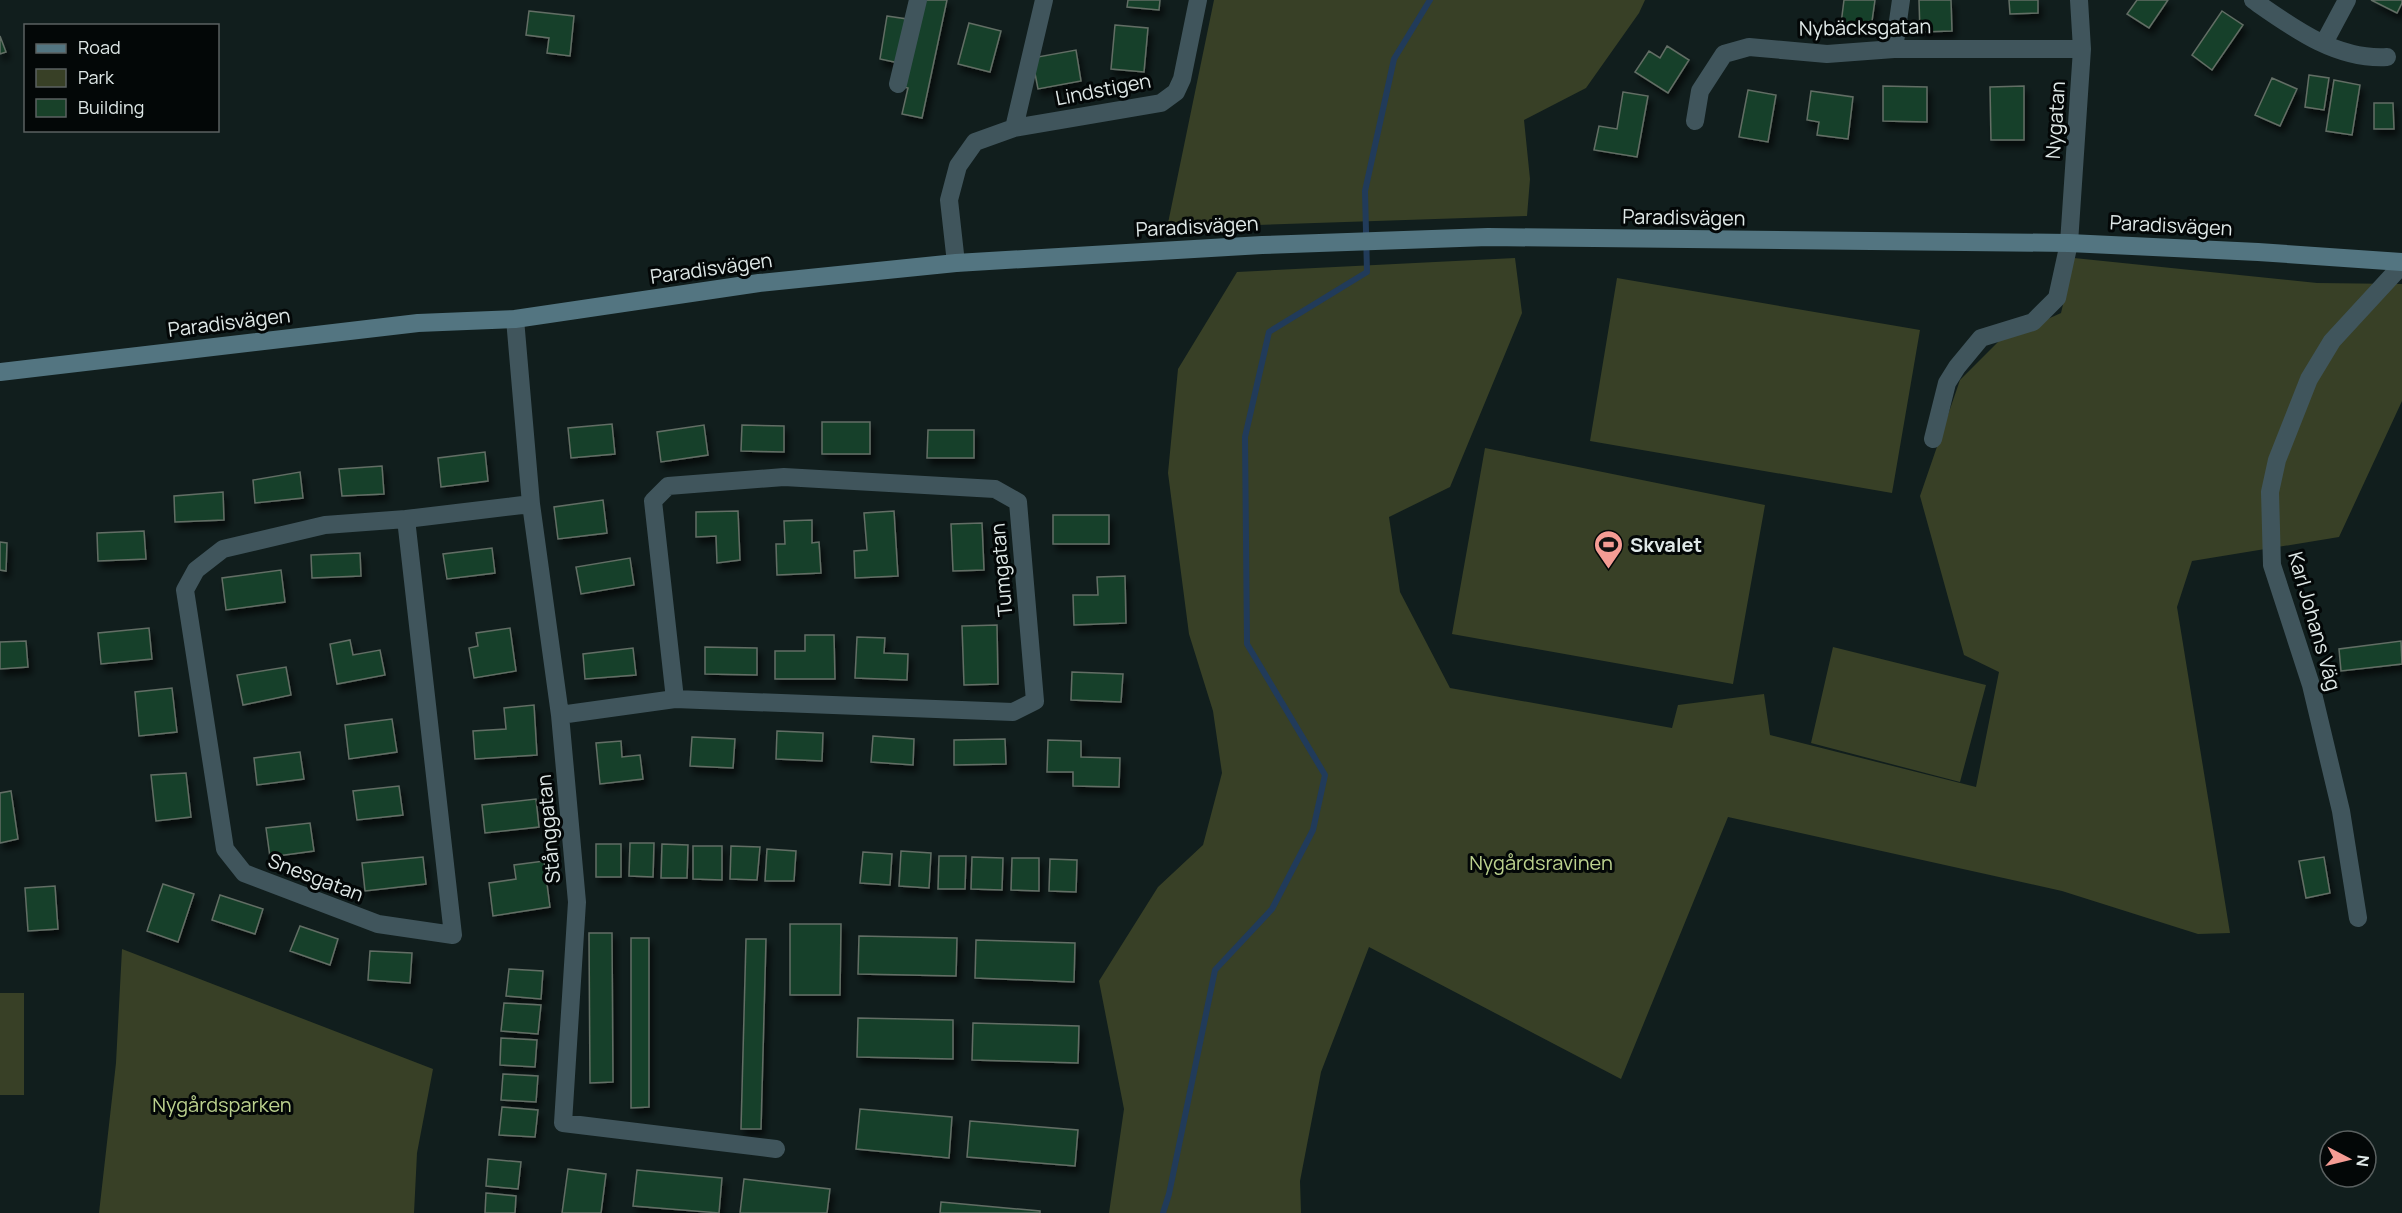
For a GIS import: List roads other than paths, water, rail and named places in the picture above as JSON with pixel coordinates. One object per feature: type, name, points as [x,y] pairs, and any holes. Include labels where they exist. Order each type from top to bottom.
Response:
[{"type":"street","points":[[898,84],[918,0]]},
{"type":"street","name":"Lindstigen","points":[[1014,128],[1044,0]]},
{"type":"street","name":"Lindstigen","points":[[956,263],[950,200],[958,166],[975,142],[1014,128],[1161,103],[1176,92],[1182,79],[1198,0]]},
{"type":"street","points":[[1894,49],[1900,0]]},
{"type":"street","name":"Nygatan","points":[[1933,439],[1947,383],[1981,338],[2033,322],[2057,298],[2069,243],[2082,49],[2079,0]]},
{"type":"street","points":[[2253,0],[2298,31],[2342,52],[2369,58],[2387,57]]},
{"type":"street","points":[[2324,43],[2346,0]]},
{"type":"street","name":"Nybäcksgatan","points":[[1695,121],[1700,92],[1724,54],[1749,47],[1827,54],[1894,49],[2082,49]]},
{"type":"street","name":"Paradisvägen","points":[[0,372],[418,323],[515,319],[759,283],[956,263],[1262,245],[1488,237],[2069,243],[2258,252],[2402,264]]},
{"type":"street","name":"Karl Johans Väg","points":[[2358,918],[2341,812],[2314,697],[2272,565],[2270,492],[2277,460],[2309,379],[2332,341],[2402,264]]},
{"type":"street","name":"Stånggatan","points":[[515,319],[531,504],[560,715],[577,902],[563,1123],[776,1149]]},
{"type":"street","name":"Tumgatan","points":[[560,715],[675,699],[1013,712],[1035,701],[1018,502],[995,489],[784,477],[668,486],[653,501],[675,699]]},
{"type":"street","name":"Snesgatan","points":[[406,519],[453,935],[378,924],[244,873],[225,849],[185,590],[196,570],[223,549],[325,525],[406,519],[531,504]]},
{"type":"waterway","points":[[1163,1213],[1169,1194],[1215,970],[1272,909],[1313,830],[1325,775],[1247,644],[1245,437],[1269,332],[1367,272],[1365,191],[1394,59],[1430,0]]},
{"type":"place","name":"Skvalet","points":[[1609,570]]},
{"type":"park label","name":"Nygårdsravinen","points":[[1541,862]]},
{"type":"park label","name":"Nygårdsparken","points":[[222,1104]]}]
